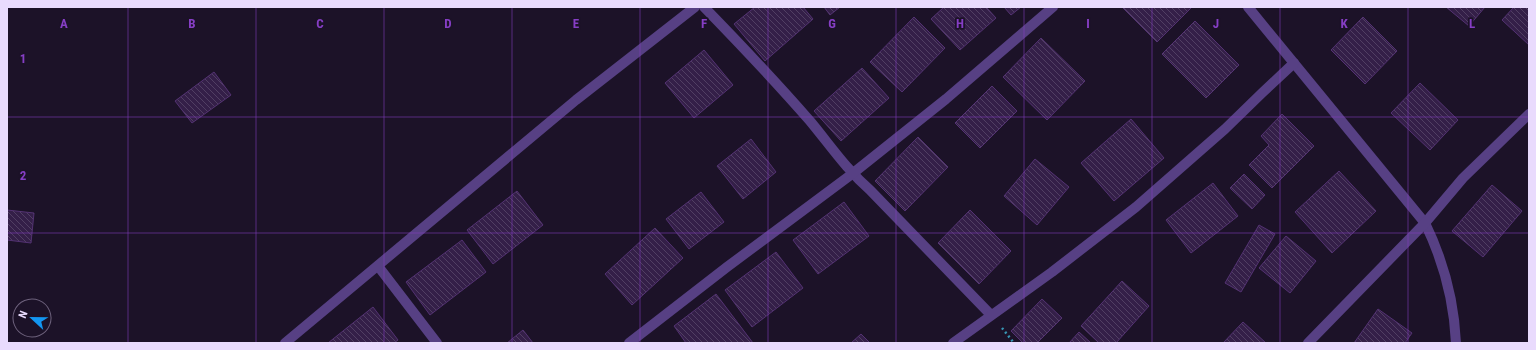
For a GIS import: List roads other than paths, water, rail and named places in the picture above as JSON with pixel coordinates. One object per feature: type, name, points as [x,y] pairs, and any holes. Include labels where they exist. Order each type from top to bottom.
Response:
[{"type":"street","points":[[285,343],[576,100],[695,7]]},
{"type":"street","points":[[704,7],[734,37],[805,116],[852,174],[870,190],[991,315]]},
{"type":"street","points":[[629,343],[727,267],[852,174],[946,99],[1053,7]]},
{"type":"street","points":[[1248,7],[1425,223],[1438,250],[1448,283],[1455,321],[1456,343]]},
{"type":"street","points":[[953,343],[1052,272],[1136,207],[1225,129],[1294,63]]},
{"type":"street","points":[[1308,343],[1425,223],[1463,178],[1529,114]]},
{"type":"street","points":[[378,266],[437,343]]}]
